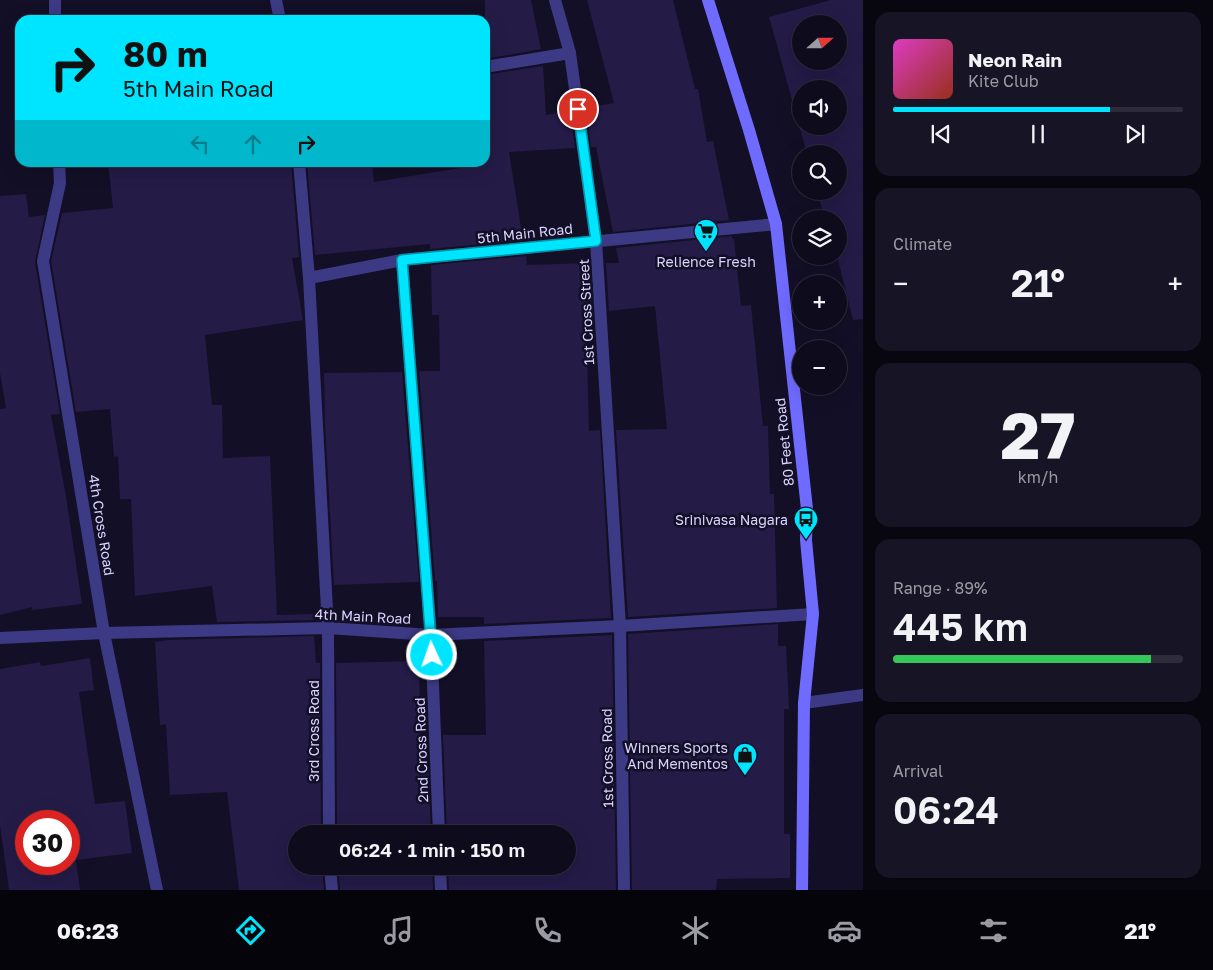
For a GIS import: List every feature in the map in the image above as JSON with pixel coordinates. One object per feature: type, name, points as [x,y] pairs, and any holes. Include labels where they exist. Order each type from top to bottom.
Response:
[{"type":"main road","name":"80 Feet Road","points":[[708,0],[776,224],[807,509],[806,540],[813,614],[804,703],[802,890]]},
{"type":"street","points":[[55,0],[55,15]]},
{"type":"street","points":[[276,0],[279,15]]},
{"type":"street","name":"1st Cross Street","points":[[555,0],[570,53],[596,241],[620,626]]},
{"type":"street","points":[[490,66],[570,53]]},
{"type":"street","name":"4th Cross Road","points":[[59,167],[60,183],[43,261],[104,633],[157,890]]},
{"type":"street","name":"3rd Cross Road","points":[[299,167],[309,278],[328,628],[329,825]]},
{"type":"street","name":"5th Main Road","points":[[309,278],[402,260],[776,224]]},
{"type":"street","name":"2nd Cross Road","points":[[402,260],[431,635],[439,825]]},
{"type":"street","name":"4th Main Road","points":[[0,638],[104,633],[328,628],[431,635],[813,614]]},
{"type":"street","name":"1st Cross Road","points":[[620,626],[624,890]]},
{"type":"street","points":[[804,703],[863,695]]},
{"type":"street","points":[[331,875],[332,890]]},
{"type":"street","points":[[440,875],[441,890]]},
{"type":"building","points":[[485,0],[531,0],[541,49],[490,58],[490,15],[485,15]]},
{"type":"building","points":[[587,0],[673,0],[695,89],[698,89],[707,142],[713,141],[729,220],[613,232],[596,147],[591,147],[586,108],[614,103]]},
{"type":"building","points":[[831,0],[863,0],[863,319],[853,320],[847,296],[847,275],[842,275],[839,265],[847,265],[847,210],[822,210],[820,200],[847,200],[847,145],[805,145],[802,135],[847,135],[847,80],[792,80],[792,100],[769,17]]},
{"type":"building","points":[[543,66],[546,115],[570,111],[575,148],[509,152],[523,240],[430,249],[430,244],[315,255],[307,167],[372,167],[374,182],[466,167],[490,167],[490,74]]},
{"type":"building","points":[[109,167],[291,167],[299,257],[292,258],[303,320],[205,335],[212,405],[222,405],[223,458],[270,456],[277,615],[313,614],[314,620],[217,622],[212,586],[135,596],[131,499],[120,499],[118,456],[114,457],[110,409],[76,412],[51,261],[62,213],[113,208]]},
{"type":"building","points":[[26,194],[29,217],[45,215],[35,262],[60,414],[51,415],[66,496],[82,604],[32,610],[32,607],[0,615],[0,409],[6,408],[0,373],[0,196]]},
{"type":"building","points":[[732,236],[732,239],[734,239],[741,306],[751,305],[763,426],[768,426],[770,494],[774,494],[777,608],[628,617],[616,430],[667,429],[655,306],[609,311],[606,263],[619,263],[616,248]]},
{"type":"building","points":[[526,256],[527,265],[589,263],[592,313],[586,314],[589,431],[600,430],[611,618],[484,624],[484,617],[438,617],[437,581],[435,581],[419,371],[440,371],[439,315],[432,315],[431,265]]},
{"type":"building","points":[[402,372],[419,582],[334,585],[324,373]]},
{"type":"building","points":[[778,624],[778,646],[786,646],[789,709],[784,709],[784,834],[790,834],[790,878],[717,879],[716,890],[632,890],[628,634]]},
{"type":"building","points":[[612,635],[616,890],[449,890],[448,875],[576,875],[576,825],[447,825],[443,735],[486,735],[484,641]]},
{"type":"building","points":[[314,636],[316,663],[320,663],[321,825],[288,825],[288,875],[323,875],[324,890],[239,890],[227,792],[170,795],[166,724],[160,725],[155,642],[168,640]]},
{"type":"building","points":[[90,658],[94,690],[79,692],[95,804],[125,801],[132,853],[80,860],[80,810],[15,810],[15,875],[78,875],[80,890],[9,890],[0,825],[0,669],[40,662],[41,666]]},
{"type":"building","points":[[419,661],[420,735],[427,735],[431,825],[337,825],[336,663]]},
{"type":"building","points":[[339,875],[432,875],[433,890],[340,890]]},
{"type":"place","name":"Relience Fresh","points":[[706,252]]},
{"type":"place","name":"Srinivasa Nagara","points":[[806,540]]},
{"type":"place","name":"Winners Sports And Mementos","points":[[745,776]]},
{"type":"route","points":[[432,655],[402,260],[596,241],[578,109]]}]
